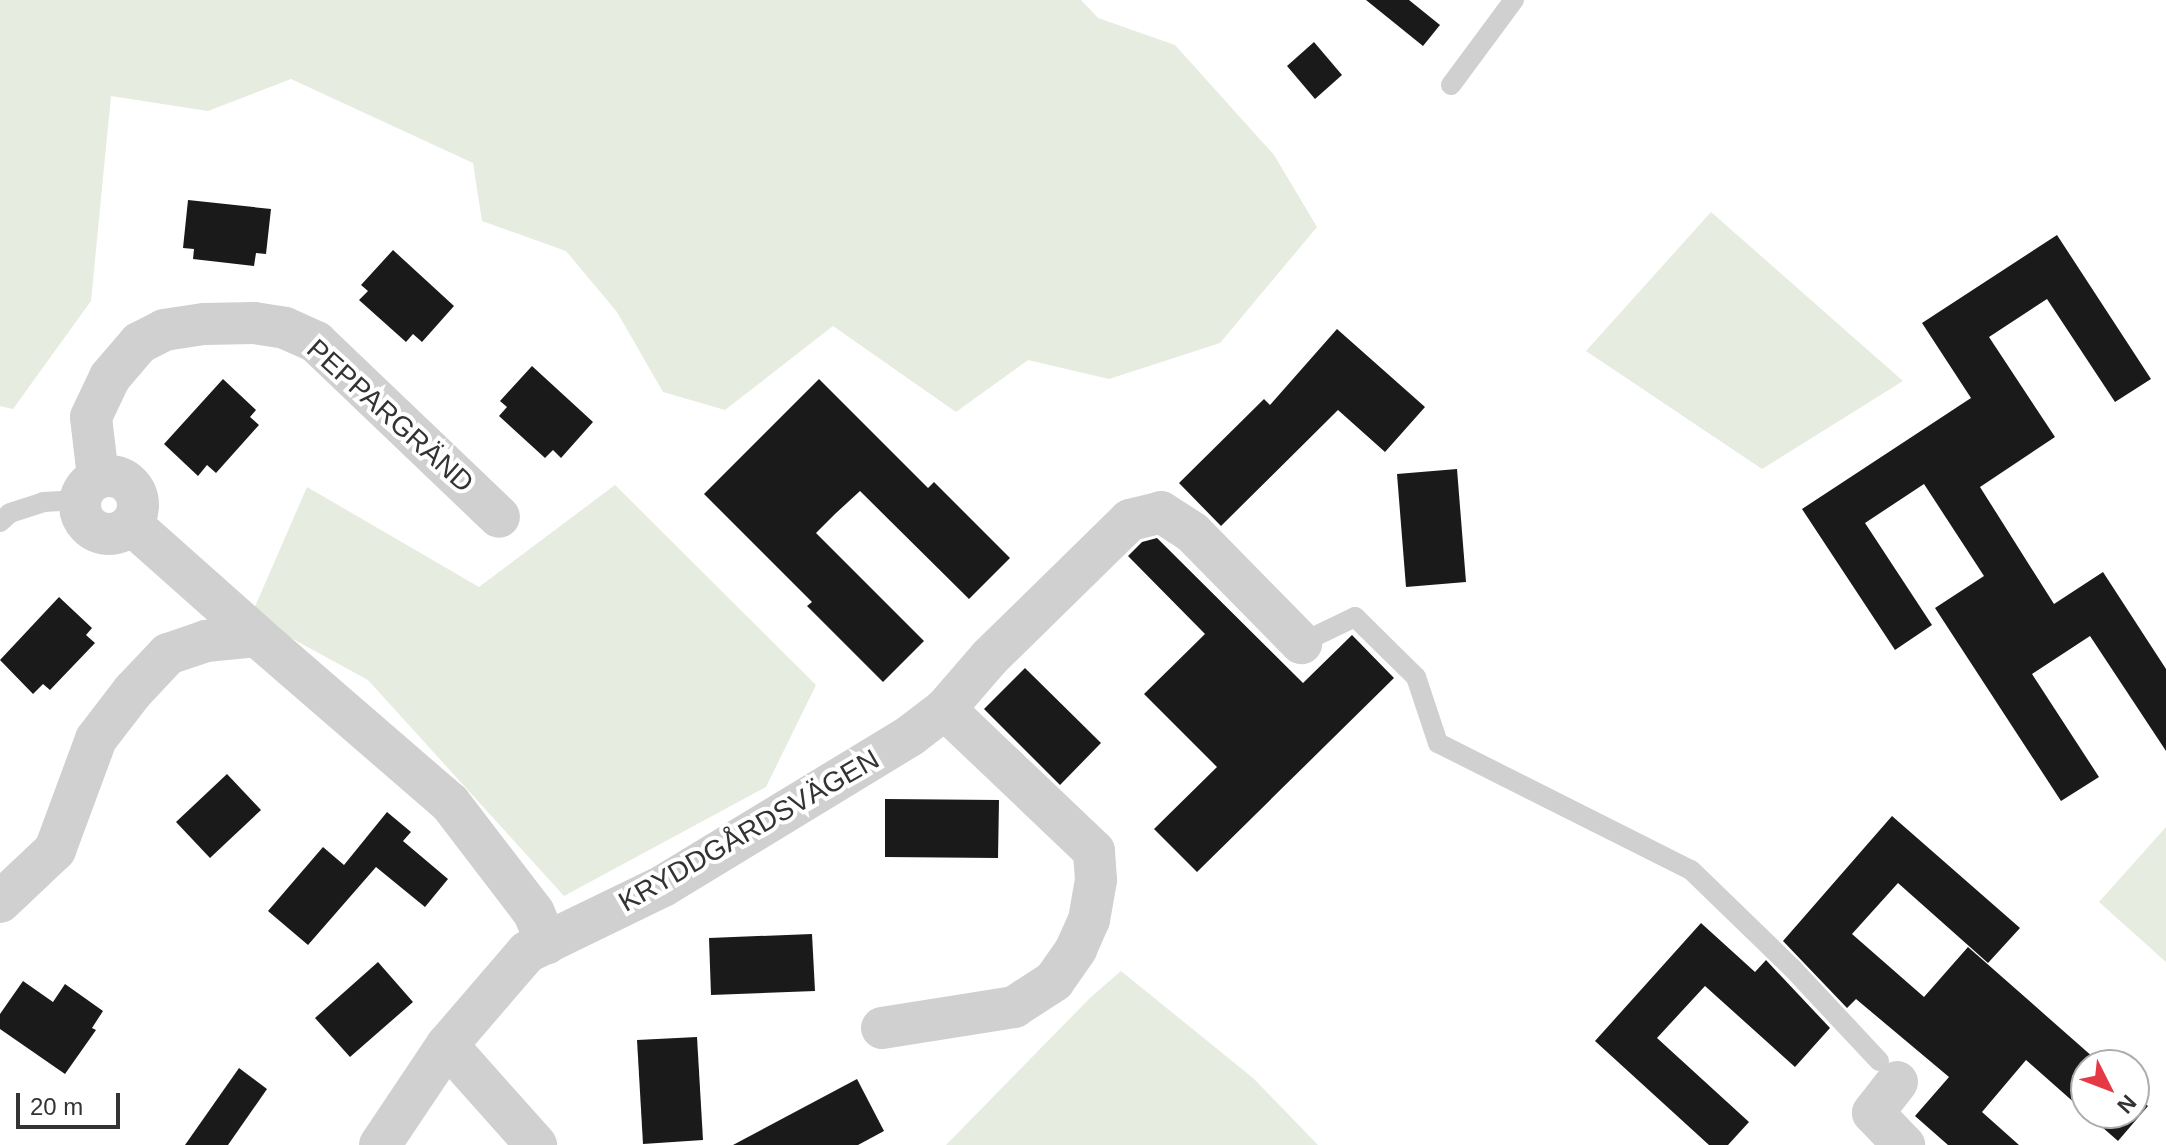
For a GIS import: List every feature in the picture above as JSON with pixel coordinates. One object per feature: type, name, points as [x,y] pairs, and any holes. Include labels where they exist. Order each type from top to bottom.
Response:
[{"type":"street","name":"PEPPARGRÄND","points":[[89,488],[91,417],[110,377],[139,343],[164,330],[204,324],[254,323],[285,328],[316,342],[499,517]]},
{"type":"street","points":[[89,488],[114,476],[126,480],[135,490],[139,504],[131,524],[450,803],[534,913],[547,943]]},
{"type":"street","name":"KRYDDGÅRDSVÄGEN","points":[[380,1145],[447,1045],[527,952],[663,886],[911,735],[945,709],[990,657],[1130,520],[1161,512],[1192,532],[1301,643]]},
{"type":"street","points":[[0,902],[55,850],[96,739],[133,691],[168,654],[206,641],[257,636]]},
{"type":"street","points":[[882,1028],[1014,1007],[1054,981],[1076,949],[1089,920],[1096,880],[1094,851],[945,709]]},
{"type":"street","points":[[447,1045],[536,1145]]},
{"type":"street","points":[[1888,1072],[1873,1113],[1904,1145]]},
{"type":"lane","points":[[1451,85],[1514,0]]},
{"type":"lane","points":[[0,522],[10,513],[89,488]]},
{"type":"lane","points":[[1301,643],[1355,617],[1416,677],[1438,743],[1691,870],[1793,969],[1888,1072]]},
{"type":"shaded area","points":[[0,0],[1081,0],[1098,18],[1175,45],[1274,155],[1317,227],[1220,343],[1109,379],[1028,360],[956,412],[833,326],[725,410],[663,392],[617,312],[566,251],[482,221],[473,163],[291,79],[208,111],[111,96],[91,301],[13,409],[0,406]]},
{"type":"shaded area","points":[[1711,212],[1903,381],[1762,469],[1586,351]]},
{"type":"shaded area","points":[[615,485],[816,685],[766,787],[564,896],[368,680],[251,616],[307,487],[479,587]]},
{"type":"shaded area","points":[[2166,827],[2166,962],[2099,902]]},
{"type":"shaded area","points":[[1121,971],[1253,1078],[1318,1145],[946,1145],[1091,997]]},
{"type":"building","points":[[1366,0],[1409,0],[1440,25],[1423,46]]},
{"type":"building","points":[[1314,42],[1342,75],[1315,99],[1287,66]]},
{"type":"building","points":[[188,200],[271,209],[266,254],[256,253],[254,266],[193,259],[194,249],[183,248]]},
{"type":"building","points":[[2057,235],[2151,379],[2115,402],[2047,299],[1989,337],[2055,437],[1980,487],[2054,604],[2103,572],[2166,669],[2166,751],[2090,636],[2032,674],[2099,777],[2061,801],[1935,608],[1984,576],[1924,484],[1865,523],[1932,625],[1895,650],[1802,509],[1971,398],[1922,323]]},
{"type":"building","points":[[393,250],[454,306],[422,342],[413,334],[406,342],[359,300],[368,291],[361,285]]},
{"type":"building","points":[[1337,329],[1425,407],[1385,452],[1338,410],[1221,526],[1179,483],[1264,399],[1270,405]]},
{"type":"building","points":[[532,366],[593,422],[561,458],[553,450],[545,458],[499,416],[507,407],[500,401]]},
{"type":"building","points":[[223,379],[256,410],[250,417],[259,425],[216,473],[207,465],[198,476],[164,444]]},
{"type":"building","points":[[819,379],[928,488],[934,482],[1010,558],[969,599],[860,491],[835,514],[816,533],[924,641],[883,682],[807,606],[812,602],[704,494]]},
{"type":"building","points":[[1457,469],[1466,582],[1406,587],[1397,474]]},
{"type":"building","points":[[1157,538],[1303,683],[1352,635],[1394,678],[1197,872],[1154,829],[1217,767],[1144,694],[1205,634],[1128,556],[1142,542]]},
{"type":"building","points":[[59,597],[92,628],[86,635],[95,643],[50,690],[43,684],[33,694],[0,660]]},
{"type":"building","points":[[1025,668],[1101,743],[1060,785],[984,709]]},
{"type":"building","points":[[227,774],[261,810],[210,858],[176,822]]},
{"type":"building","points":[[885,799],[999,800],[998,858],[885,857]]},
{"type":"building","points":[[387,812],[411,832],[403,841],[448,879],[425,907],[376,867],[308,945],[268,911],[323,847],[344,865]]},
{"type":"building","points":[[1892,816],[2020,928],[1988,963],[1898,883],[1852,934],[1924,997],[1968,947],[2084,1049],[2070,1049],[2070,1099],[2026,1060],[1982,1112],[2019,1145],[1948,1145],[1915,1116],[1949,1077],[1856,999],[1847,1008],[1783,941]]},
{"type":"building","points":[[1701,923],[1755,972],[1766,960],[1830,1028],[1795,1067],[1705,986],[1657,1038],[1749,1122],[1728,1145],[1709,1145],[1595,1041]]},
{"type":"building","points":[[812,934],[815,991],[711,995],[709,938]]},
{"type":"building","points":[[378,962],[413,1002],[350,1057],[315,1018]]},
{"type":"building","points":[[23,981],[53,1002],[65,984],[103,1011],[92,1028],[96,1030],[65,1074],[0,1029],[0,1014]]},
{"type":"building","points":[[697,1037],[703,1140],[643,1144],[637,1040]]},
{"type":"building","points":[[239,1068],[267,1089],[228,1145],[185,1145]]},
{"type":"building","points":[[857,1079],[884,1131],[858,1145],[733,1145]]},
{"type":"building","points":[[2104,1129],[2128,1129],[2118,1141]]}]
